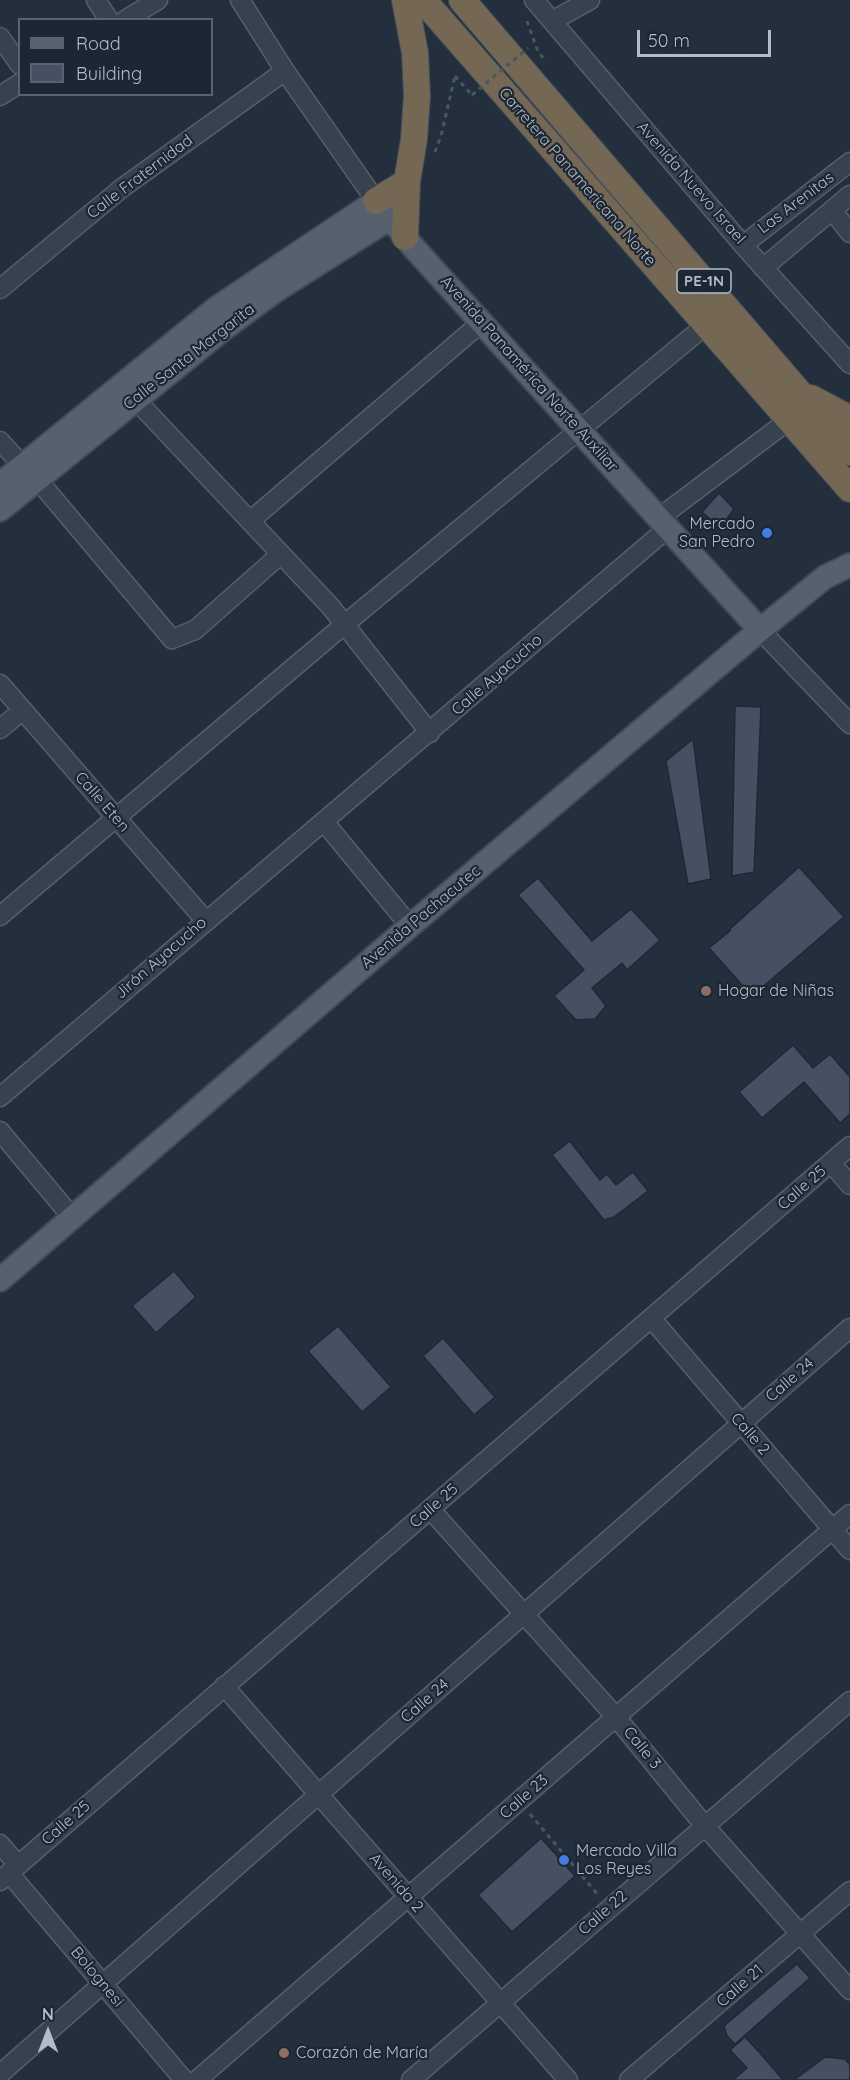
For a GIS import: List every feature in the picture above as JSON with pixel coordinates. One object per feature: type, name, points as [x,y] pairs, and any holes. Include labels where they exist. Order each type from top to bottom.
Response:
[{"type":"highway","points":[[390,219],[407,182],[414,140],[417,96],[415,53],[405,0]]},
{"type":"highway","name":"Carretera Panamericana Norte","points":[[423,0],[850,489]]},
{"type":"highway","name":"Carretera Panamericana Norte","points":[[462,0],[850,452]]},
{"type":"highway","points":[[390,219],[407,182]]},
{"type":"highway","points":[[796,390],[850,419]]},
{"type":"main road","name":"Avenida Panamérica Norte Auxiliar","points":[[390,219],[760,630]]},
{"type":"main road","name":"Calle Santa Margarita","points":[[0,483],[29,472],[135,399],[275,291],[390,219]]},
{"type":"main road","name":"Calle Santa Margarita","points":[[0,510],[29,472],[215,309],[390,219]]},
{"type":"main road","name":"Avenida Pachacutec","points":[[0,1280],[71,1216],[410,926],[760,630],[825,577],[850,565]]},
{"type":"street","points":[[96,0],[108,18]]},
{"type":"street","points":[[128,18],[158,0]]},
{"type":"street","name":"Avenida Panamérica Norte Auxiliar","points":[[240,0],[285,71],[390,219]]},
{"type":"street","points":[[552,21],[590,0]]},
{"type":"street","name":"Avenida Nuevo Israel","points":[[531,7],[552,21],[763,268],[850,364]]},
{"type":"street","points":[[0,37],[18,62]]},
{"type":"street","name":"Calle Fraternidad","points":[[0,289],[122,188],[285,71]]},
{"type":"street","points":[[0,96],[18,83]]},
{"type":"street","name":"Las Arenitas","points":[[743,244],[850,162]]},
{"type":"street","points":[[763,268],[850,195]]},
{"type":"street","points":[[832,210],[850,232]]},
{"type":"street","points":[[250,521],[482,322]]},
{"type":"street","points":[[0,916],[345,624],[706,325]]},
{"type":"street","points":[[135,399],[345,624],[430,733]]},
{"type":"street","name":"Calle Ayacucho","points":[[325,823],[430,733],[664,523],[789,420]]},
{"type":"street","points":[[0,441],[172,639],[195,630],[281,554]]},
{"type":"street","name":"Avenida Panamérica Norte Auxiliar","points":[[760,630],[850,724]]},
{"type":"street","name":"Calle Eten","points":[[0,684],[205,920]]},
{"type":"street","points":[[0,729],[23,710]]},
{"type":"street","points":[[325,823],[410,926]]},
{"type":"street","name":"Jirón Ayacucho","points":[[0,1097],[205,920],[325,823]]},
{"type":"street","points":[[0,1131],[71,1216]]},
{"type":"street","name":"Calle 25","points":[[9,1873],[850,1146]]},
{"type":"street","points":[[831,1163],[850,1185]]},
{"type":"street","name":"Calle 2","points":[[651,1318],[850,1550]]},
{"type":"street","name":"Calle 24","points":[[0,2074],[850,1328]]},
{"type":"street","name":"Calle 3","points":[[430,1509],[616,1717],[704,1825],[850,1990]]},
{"type":"street","name":"Calle 23","points":[[197,2080],[850,1514]]},
{"type":"street","name":"Avenida 2","points":[[224,1686],[567,2080]]},
{"type":"street","name":"Calle 22","points":[[411,2080],[850,1701]]},
{"type":"street","name":"Bolognesi","points":[[0,1844],[9,1873],[184,2080]]},
{"type":"street","name":"Calle 21","points":[[630,2080],[850,1891]]},
{"type":"path","points":[[531,7],[526,19],[537,49],[550,69]]},
{"type":"path","points":[[455,76],[472,95],[528,48]]},
{"type":"path","points":[[519,1801],[609,1907]]},
{"type":"building","points":[[719,493],[734,509],[720,528],[702,512]]},
{"type":"building","points":[[735,706],[761,707],[754,872],[732,876]]},
{"type":"building","points":[[693,739],[711,879],[688,884],[666,761]]},
{"type":"building","points":[[799,867],[844,917],[752,996],[709,948]]},
{"type":"building","points":[[538,878],[592,941],[631,909],[660,940],[627,970],[622,963],[592,988],[606,1006],[595,1019],[576,1020],[554,996],[584,970],[518,895]]},
{"type":"building","points":[[793,1045],[813,1068],[830,1054],[850,1077],[850,1114],[840,1123],[804,1082],[762,1118],[739,1092]]},
{"type":"building","points":[[570,1141],[600,1180],[607,1174],[616,1185],[633,1172],[648,1191],[614,1217],[604,1220],[552,1155]]},
{"type":"building","points":[[174,1271],[196,1297],[156,1333],[132,1306]]},
{"type":"building","points":[[338,1326],[391,1387],[362,1412],[308,1351]]},
{"type":"building","points":[[443,1338],[495,1397],[474,1415],[423,1356]]},
{"type":"building","points":[[541,1838],[575,1876],[512,1932],[478,1895]]},
{"type":"building","points":[[797,1964],[810,1978],[735,2044],[727,2036],[724,2026]]},
{"type":"building","points":[[745,2037],[783,2080],[733,2080],[747,2068],[730,2050]]},
{"type":"building","points":[[825,2057],[845,2059],[850,2065],[850,2080],[794,2080]]},
{"type":"place","name":"Mercado San Pedro","points":[[767,533]]},
{"type":"place","name":"Hogar de Niñas","points":[[706,991]]},
{"type":"place","name":"Mercado Villa Los Reyes","points":[[564,1860]]},
{"type":"place","name":"Corazón de María","points":[[284,2053]]}]
